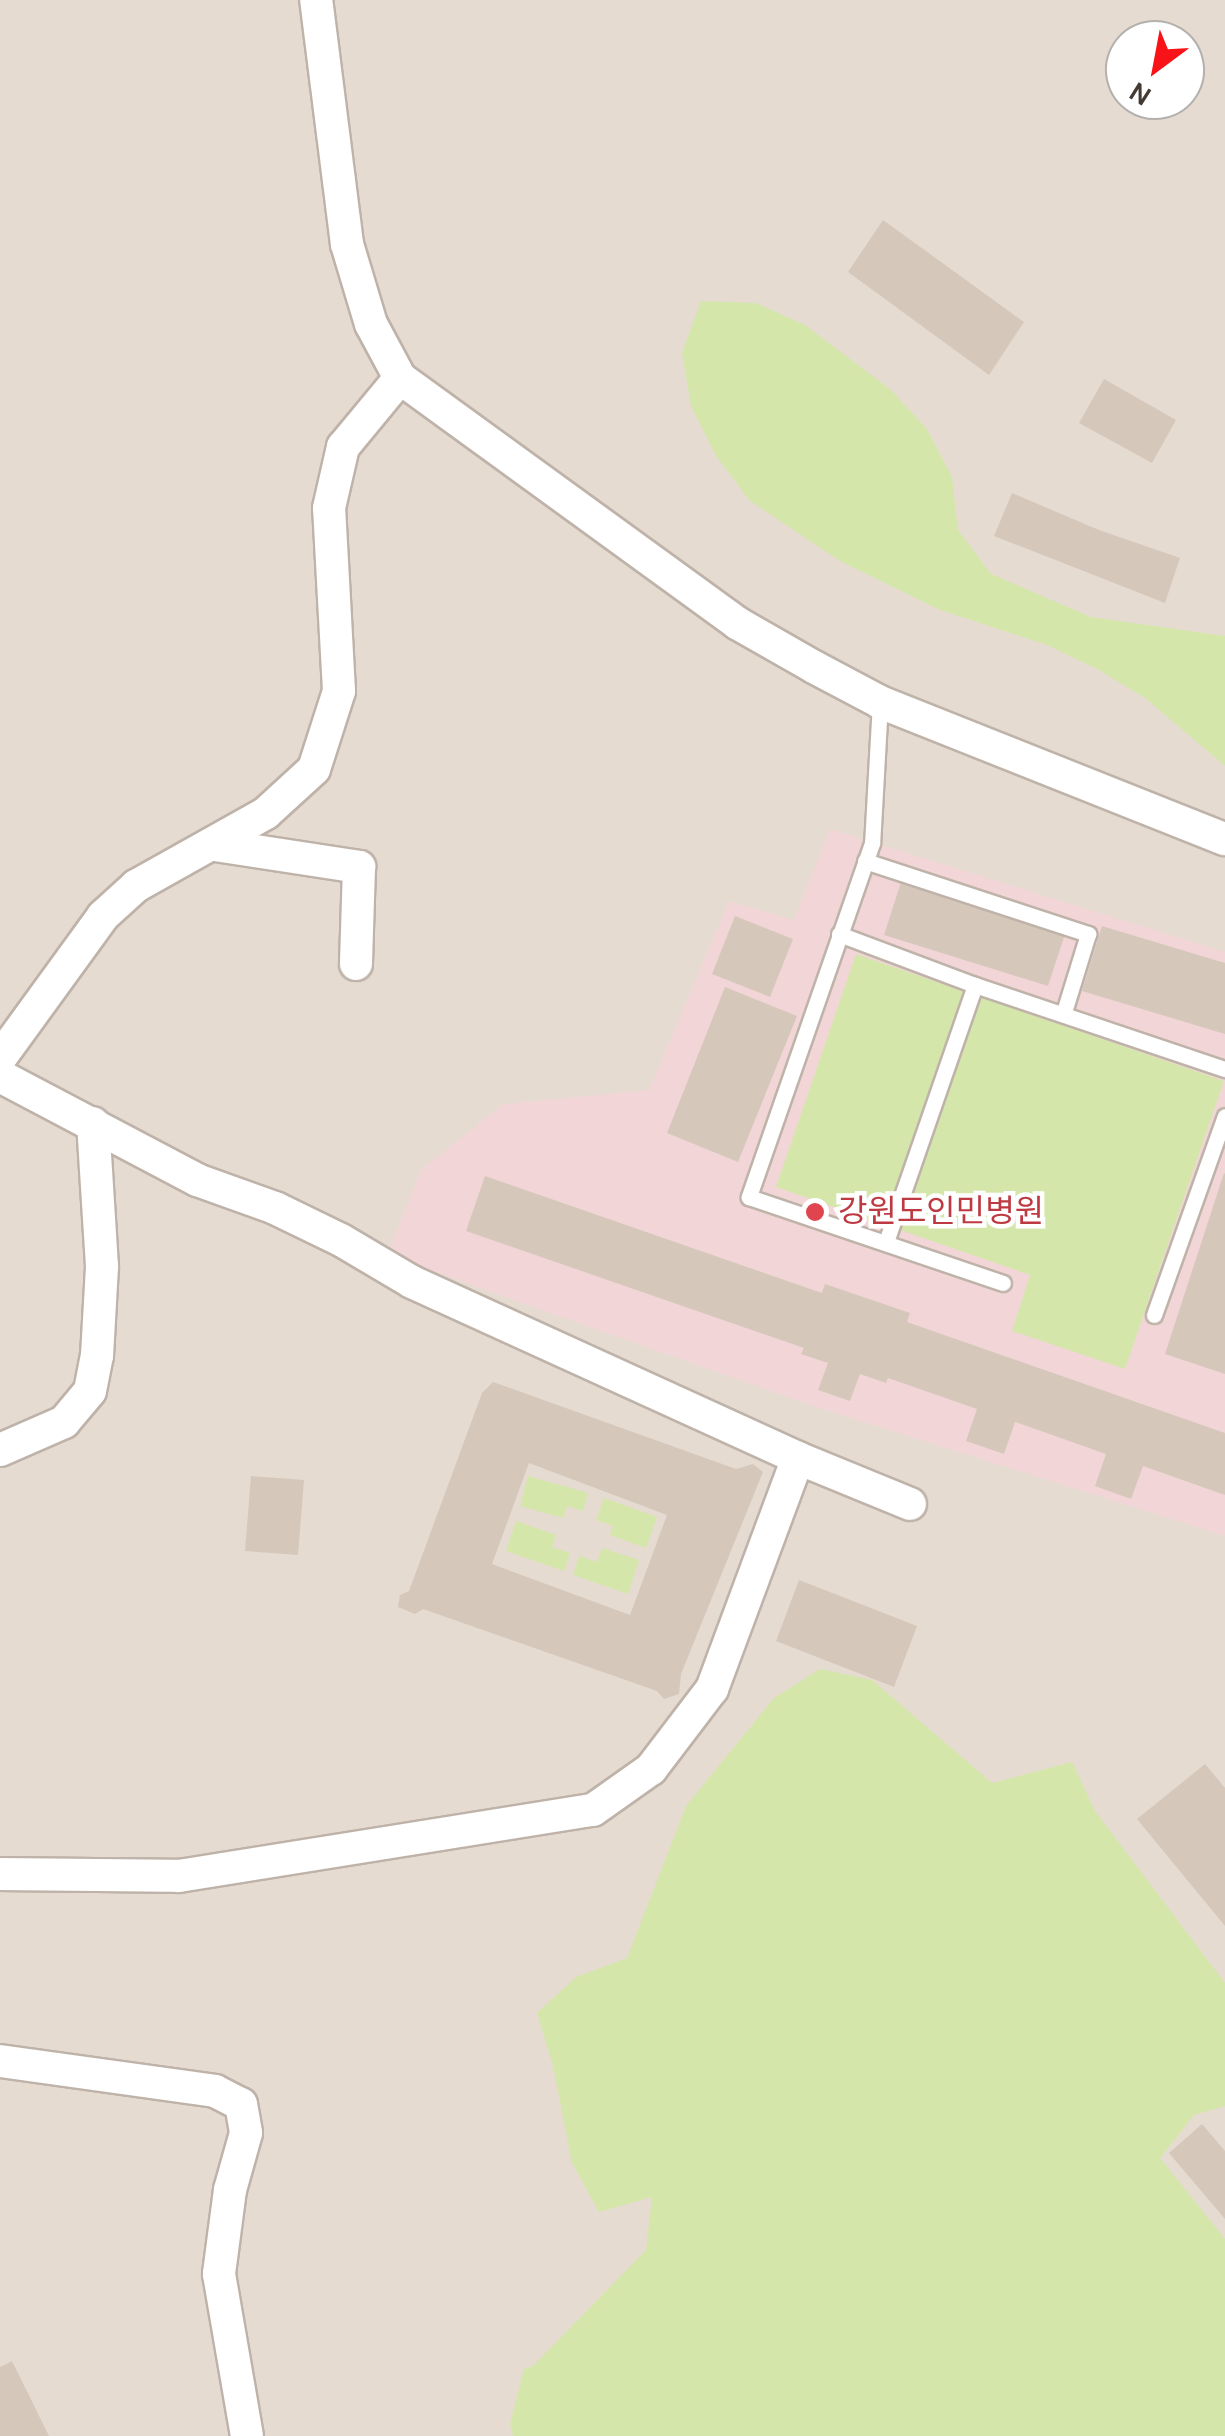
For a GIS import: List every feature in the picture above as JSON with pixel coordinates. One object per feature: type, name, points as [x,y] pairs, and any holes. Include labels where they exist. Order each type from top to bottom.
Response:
[{"type":"street","points":[[316,0],[347,244],[371,324],[400,378],[737,623],[880,702],[1225,839]]},
{"type":"street","points":[[0,1058],[103,916],[136,886],[216,846],[266,813],[314,768],[339,691],[330,508],[344,448],[400,378]]},
{"type":"street","points":[[216,846],[359,867],[356,964]]},
{"type":"street","points":[[0,1076],[44,1103],[93,1123],[197,1180],[275,1208],[341,1240],[412,1282],[798,1458],[910,1504]]},
{"type":"street","points":[[0,1450],[64,1422],[90,1391],[98,1356],[102,1266],[93,1123]]},
{"type":"street","points":[[0,1874],[178,1876],[593,1810],[651,1769],[712,1688],[798,1458]]},
{"type":"street","points":[[0,2061],[214,2091],[242,2104],[246,2134],[230,2190],[219,2274],[247,2436]]},
{"type":"lane","points":[[880,702],[872,844],[748,1197],[1003,1283]]},
{"type":"lane","points":[[865,862],[1088,934],[1064,1012]]},
{"type":"lane","points":[[839,934],[1225,1069]]},
{"type":"lane","points":[[886,1242],[975,984]]},
{"type":"lane","points":[[1154,1315],[1225,1116]]},
{"type":"shaded area","points":[[0,0],[1225,0],[1225,2436],[0,2436]]},
{"type":"shaded area","name":"강원도인민병원","points":[[830,829],[1225,952],[1225,1536],[813,1406],[387,1255],[421,1170],[503,1104],[649,1090],[729,901],[794,920]]},
{"type":"green space","points":[[701,301],[756,303],[805,325],[891,390],[927,429],[952,477],[958,530],[991,574],[1091,617],[1225,636],[1225,766],[1145,698],[1099,670],[1047,645],[940,610],[840,561],[749,500],[716,456],[691,406],[682,353]]},
{"type":"green space","points":[[856,954],[1224,1081],[1125,1369],[1012,1331],[1030,1275],[776,1187]]},
{"type":"green space","points":[[528,1476],[588,1493],[583,1511],[567,1506],[563,1518],[520,1506]]},
{"type":"green space","points":[[604,1498],[657,1517],[646,1548],[610,1535],[613,1526],[596,1520]]},
{"type":"green space","points":[[516,1521],[556,1535],[552,1547],[570,1553],[564,1571],[506,1551]]},
{"type":"green space","points":[[602,1548],[639,1560],[628,1594],[573,1575],[579,1556],[597,1562]]},
{"type":"green space","points":[[820,1669],[872,1680],[992,1783],[1072,1762],[1095,1811],[1225,1983],[1225,2106],[1194,2115],[1160,2158],[1225,2239],[1225,2436],[513,2436],[510,2424],[524,2369],[533,2366],[646,2250],[652,2197],[599,2212],[572,2163],[553,2066],[537,2013],[576,1977],[627,1958],[686,1806],[774,1698]]},
{"type":"building","points":[[883,220],[1024,322],[989,375],[848,272]]},
{"type":"building","points":[[1104,379],[1176,420],[1152,463],[1079,423]]},
{"type":"building","points":[[1012,493],[1099,530],[1180,558],[1165,603],[994,536]]},
{"type":"building","points":[[902,879],[1066,931],[1048,986],[884,935]]},
{"type":"building","points":[[735,916],[793,939],[770,997],[712,974]]},
{"type":"building","points":[[1102,926],[1225,963],[1225,1034],[1082,991]]},
{"type":"building","points":[[725,987],[797,1016],[738,1162],[667,1133]]},
{"type":"building","points":[[1225,1174],[1225,1374],[1165,1354]]},
{"type":"building","points":[[485,1176],[822,1293],[825,1284],[910,1313],[907,1322],[1225,1433],[1225,1495],[1143,1466],[1131,1499],[1095,1486],[1106,1454],[1015,1422],[1004,1454],[966,1441],[977,1409],[888,1378],[886,1383],[860,1374],[850,1401],[818,1390],[828,1363],[801,1354],[804,1348],[466,1231]]},
{"type":"building","points":[[493,1382],[736,1469],[753,1464],[763,1472],[681,1674],[679,1694],[664,1699],[657,1691],[423,1609],[415,1614],[398,1607],[400,1595],[409,1591],[482,1393]],"holes":[[[529,1463],[667,1515],[630,1615],[492,1564]]]},
{"type":"building","points":[[251,1476],[304,1480],[298,1555],[245,1551]]},
{"type":"building","points":[[799,1580],[917,1626],[894,1687],[776,1641]]},
{"type":"building","points":[[1205,1764],[1225,1788],[1225,1926],[1137,1819]]},
{"type":"building","points":[[1202,2124],[1225,2151],[1225,2219],[1169,2153]]},
{"type":"building","points":[[12,2361],[49,2436],[0,2436],[0,2367]]},
{"type":"place","name":"강원도인민병원","points":[[815,1212]]}]
